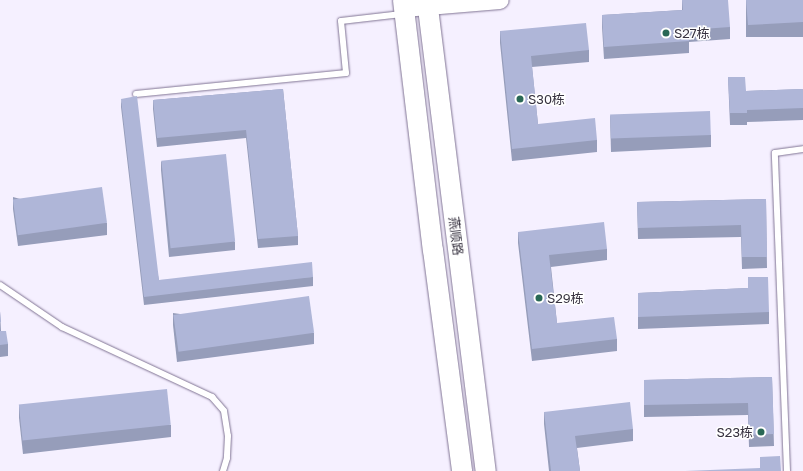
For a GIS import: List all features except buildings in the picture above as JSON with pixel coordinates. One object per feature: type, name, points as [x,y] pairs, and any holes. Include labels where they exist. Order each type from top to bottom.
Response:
[{"type":"main road","name":"燕顺路","points":[[427,3],[486,471]]},
{"type":"main road","name":"燕顺路","points":[[404,7],[433,250],[462,471]]},
{"type":"street","points":[[404,7],[427,3],[500,0]]},
{"type":"lane","points":[[136,94],[346,73],[341,21],[404,7]]},
{"type":"lane","points":[[787,471],[775,153],[803,148]]},
{"type":"lane","points":[[0,285],[62,327],[212,397],[224,411],[228,436],[227,458],[223,471]]},
{"type":"place","name":"S27栋","points":[[666,33]]},
{"type":"place","name":"S30栋","points":[[520,99]]},
{"type":"place","name":"S29栋","points":[[539,298]]},
{"type":"place","name":"S23栋","points":[[761,432]]}]
